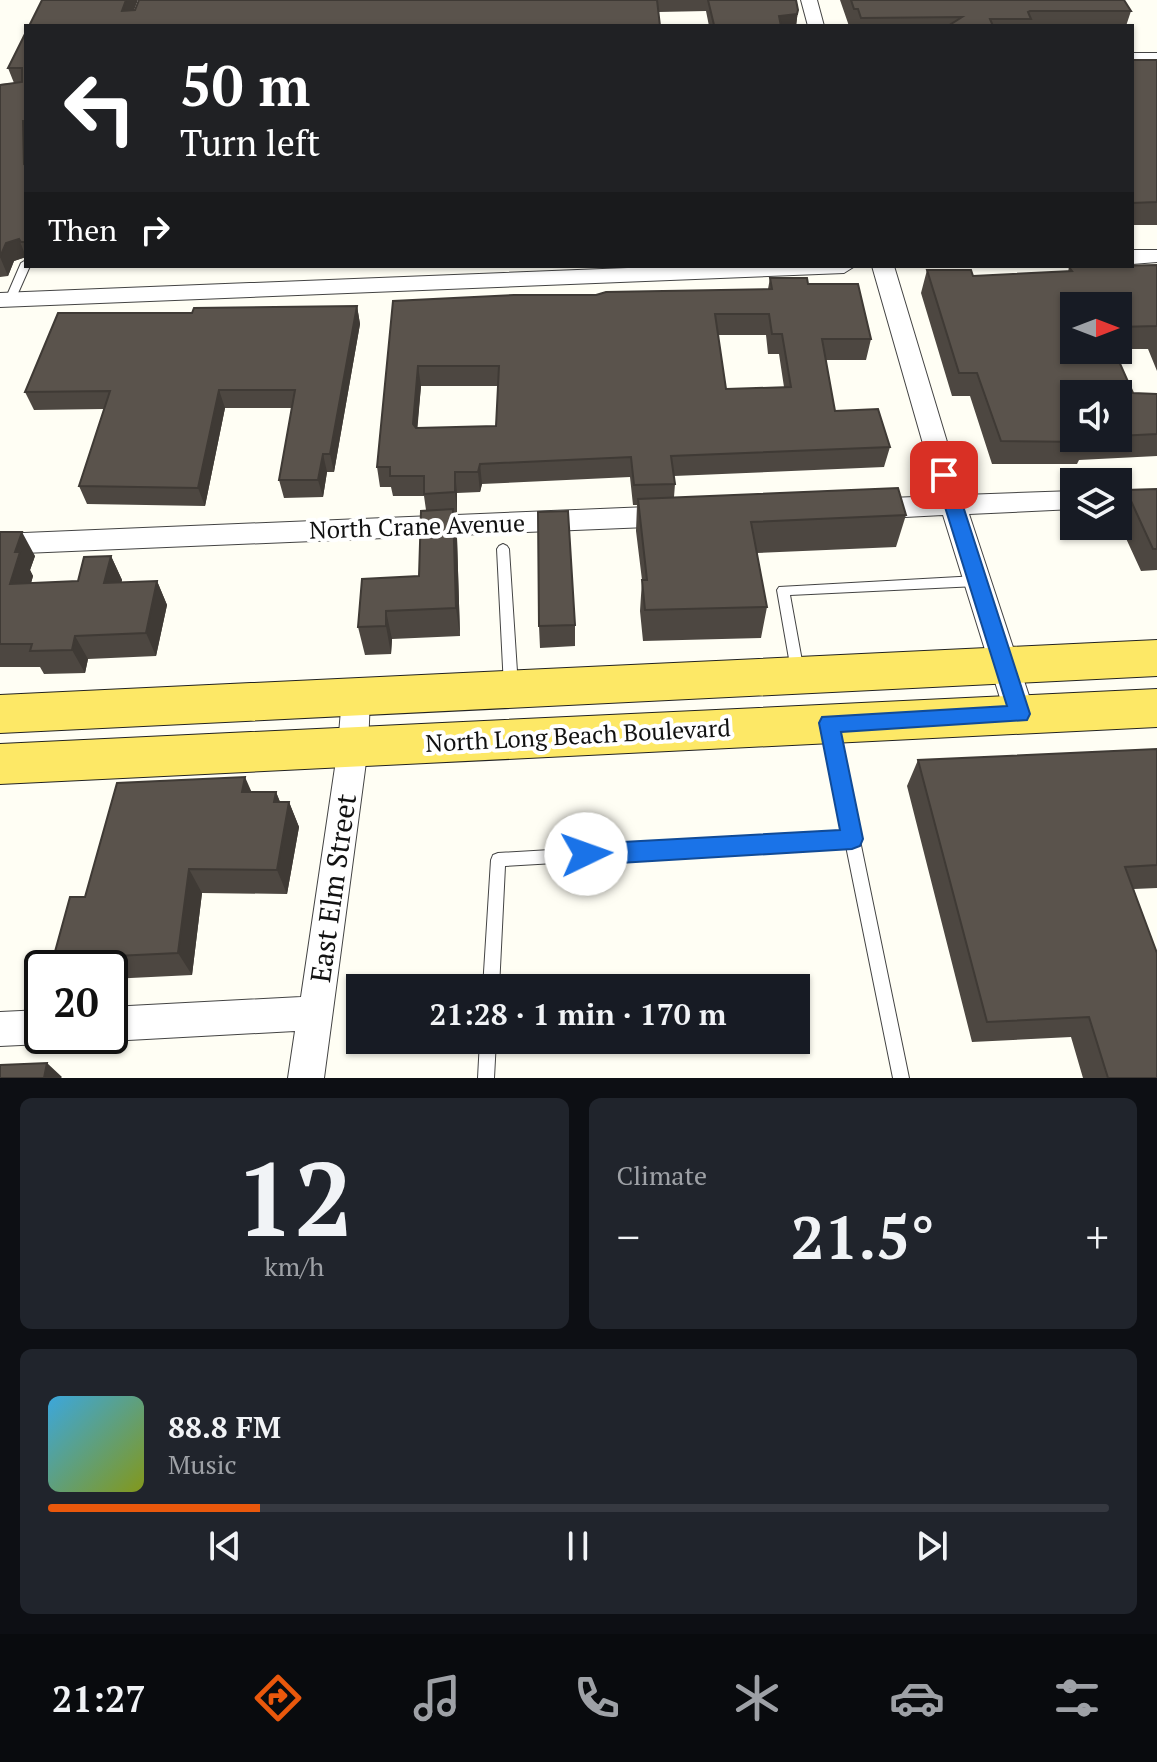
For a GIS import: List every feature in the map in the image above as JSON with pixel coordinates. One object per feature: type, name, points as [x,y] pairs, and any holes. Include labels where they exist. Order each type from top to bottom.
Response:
[{"type":"main road","name":"North Long Beach Boulevard","points":[[0,714],[1157,658]]},
{"type":"main road","name":"North Long Beach Boulevard","points":[[0,764],[1157,708]]},
{"type":"street","points":[[809,0],[815,24]]},
{"type":"street","points":[[1134,58],[1157,58]]},
{"type":"street","points":[[1134,257],[1157,256]]},
{"type":"street","points":[[5,300],[795,268]]},
{"type":"street","points":[[884,268],[953,505],[1020,714]]},
{"type":"street","points":[[835,510],[1060,501]]},
{"type":"street","name":"North Crane Avenue","points":[[0,544],[693,516]]},
{"type":"street","name":"East Elm Street","points":[[306,1078],[353,747],[356,697]]},
{"type":"street","points":[[128,1023],[315,1013]]},
{"type":"street","points":[[0,1029],[24,1028]]},
{"type":"lane","points":[[5,300],[24,267]]},
{"type":"lane","points":[[503,549],[511,691]]},
{"type":"lane","points":[[797,675],[783,590],[977,581]]},
{"type":"lane","points":[[829,723],[901,1078]]},
{"type":"lane","points":[[492,974],[498,860],[852,839]]},
{"type":"lane","points":[[486,1078],[487,1054]]},
{"type":"building","points":[[42,0],[126,0],[122,11],[135,10],[139,0],[657,0],[660,24],[30,24]]},
{"type":"building","points":[[708,0],[796,0],[797,14],[779,16],[781,24],[714,24]]},
{"type":"building","points":[[851,0],[1124,0],[1131,11],[1030,11],[1031,19],[990,19],[992,24],[951,24],[962,17],[861,18],[858,9],[854,9]]},
{"type":"building","points":[[24,36],[24,242],[19,239],[6,243],[0,257],[0,85],[22,82],[22,68],[8,68]]},
{"type":"building","points":[[1134,60],[1157,60],[1157,202],[1134,203]]},
{"type":"building","points":[[1157,265],[1157,326],[1132,327],[1132,292],[1060,292],[1060,364],[1120,364],[1127,380],[1060,380],[1060,442],[1001,441],[977,373],[959,373],[927,270],[971,270],[973,276],[1072,271],[1070,268],[1134,268],[1134,266]]},
{"type":"building","points":[[770,278],[807,278],[808,284],[858,284],[871,339],[822,339],[835,411],[878,409],[890,447],[671,456],[675,484],[634,485],[631,457],[480,464],[478,472],[455,472],[455,492],[424,494],[424,476],[390,476],[390,467],[377,467],[393,301],[772,289]],"holes":[[[715,314],[769,314],[772,334],[782,334],[791,387],[726,389]],[[418,366],[499,366],[496,426],[416,428],[413,424]]]},
{"type":"building","points":[[357,306],[330,454],[323,454],[318,480],[279,480],[295,390],[219,390],[198,488],[79,486],[110,391],[25,392],[58,313],[192,313],[194,308]]},
{"type":"building","points":[[1132,391],[1157,394],[1157,434],[1132,435]]},
{"type":"building","points":[[898,488],[906,515],[751,522],[767,607],[645,610],[642,580],[647,580],[638,499]]},
{"type":"building","points":[[1157,489],[1157,549],[1153,549],[1132,503],[1132,490]]},
{"type":"building","points":[[453,509],[456,608],[386,611],[386,626],[358,627],[362,579],[419,576],[421,511]]},
{"type":"building","points":[[568,511],[575,625],[539,626],[538,512]]},
{"type":"building","points":[[0,532],[22,532],[15,552],[20,552],[10,584],[78,581],[84,557],[111,556],[104,583],[157,581],[146,633],[75,636],[72,650],[30,651],[32,644],[0,644]]},
{"type":"building","points":[[1157,749],[1157,865],[1125,867],[1157,953],[1157,1078],[1108,1078],[1089,1017],[987,1022],[918,760]]},
{"type":"building","points":[[245,777],[242,792],[276,792],[274,802],[289,802],[277,870],[189,869],[178,953],[128,955],[128,950],[55,950],[70,897],[85,897],[117,783]]},
{"type":"building","points":[[47,1063],[44,1078],[0,1078],[0,1065]]},
{"type":"route","points":[[586,854],[852,839],[829,723],[1020,714],[944,475]]}]
